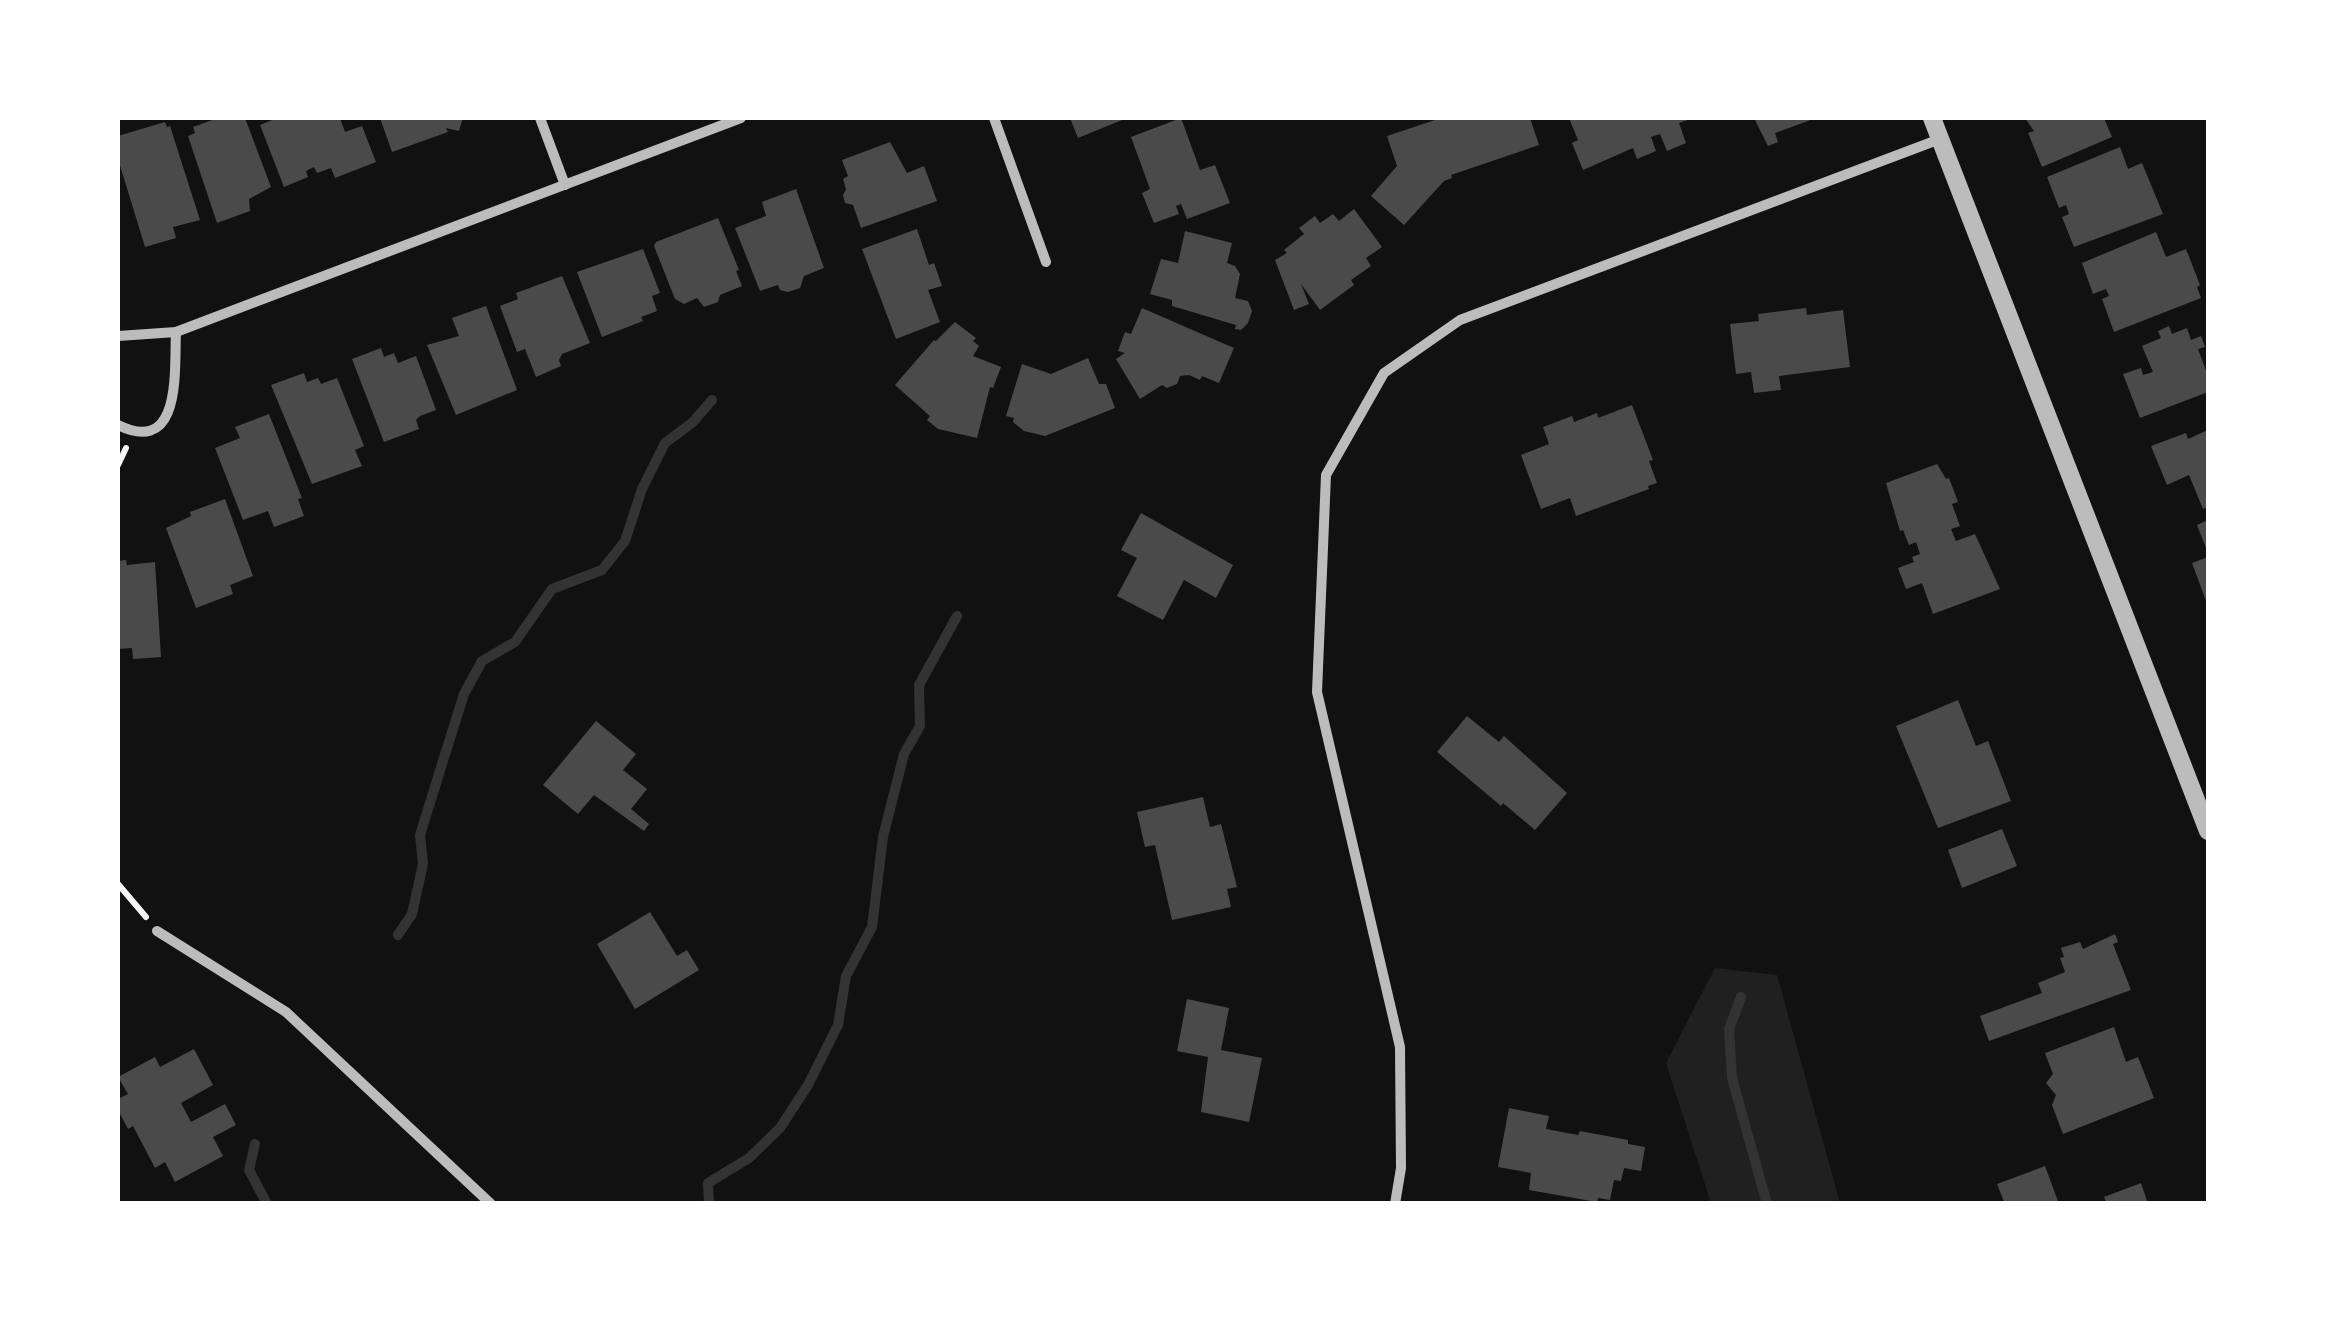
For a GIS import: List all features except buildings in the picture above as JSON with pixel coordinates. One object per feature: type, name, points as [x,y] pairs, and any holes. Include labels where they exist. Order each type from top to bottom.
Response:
[{"type":"street","points":[[540,118],[565,184]]},
{"type":"street","points":[[118,336],[176,332],[741,118]]},
{"type":"street","points":[[994,118],[1046,262]]},
{"type":"street","points":[[1932,118],[2208,830]]},
{"type":"street","points":[[1395,1204],[1401,1168],[1400,1047],[1317,692],[1326,474],[1384,372],[1460,320],[1940,140]]},
{"type":"street","points":[[118,425],[148,429],[169,414],[176,332]]},
{"type":"street","points":[[157,931],[286,1012],[491,1204]]},
{"type":"path","points":[[118,465],[129,442]]},
{"type":"path","points":[[118,884],[157,931]]},
{"type":"shaded area","points":[[1715,968],[1777,975],[1840,1203],[1711,1203],[1666,1063]]},
{"type":"waterway","points":[[398,935],[412,914],[423,864],[420,835],[464,694],[482,661],[515,642],[552,589],[602,570],[625,541],[642,489],[665,443],[693,422],[712,400]]},
{"type":"waterway","points":[[709,1204],[708,1183],[749,1158],[780,1128],[808,1085],[838,1025],[846,976],[872,927],[883,837],[904,754],[920,726],[919,685],[957,616]]},
{"type":"waterway","points":[[1741,997],[1729,1029],[1732,1078],[1767,1204]]},
{"type":"waterway","points":[[255,1144],[249,1170],[267,1204]]}]
